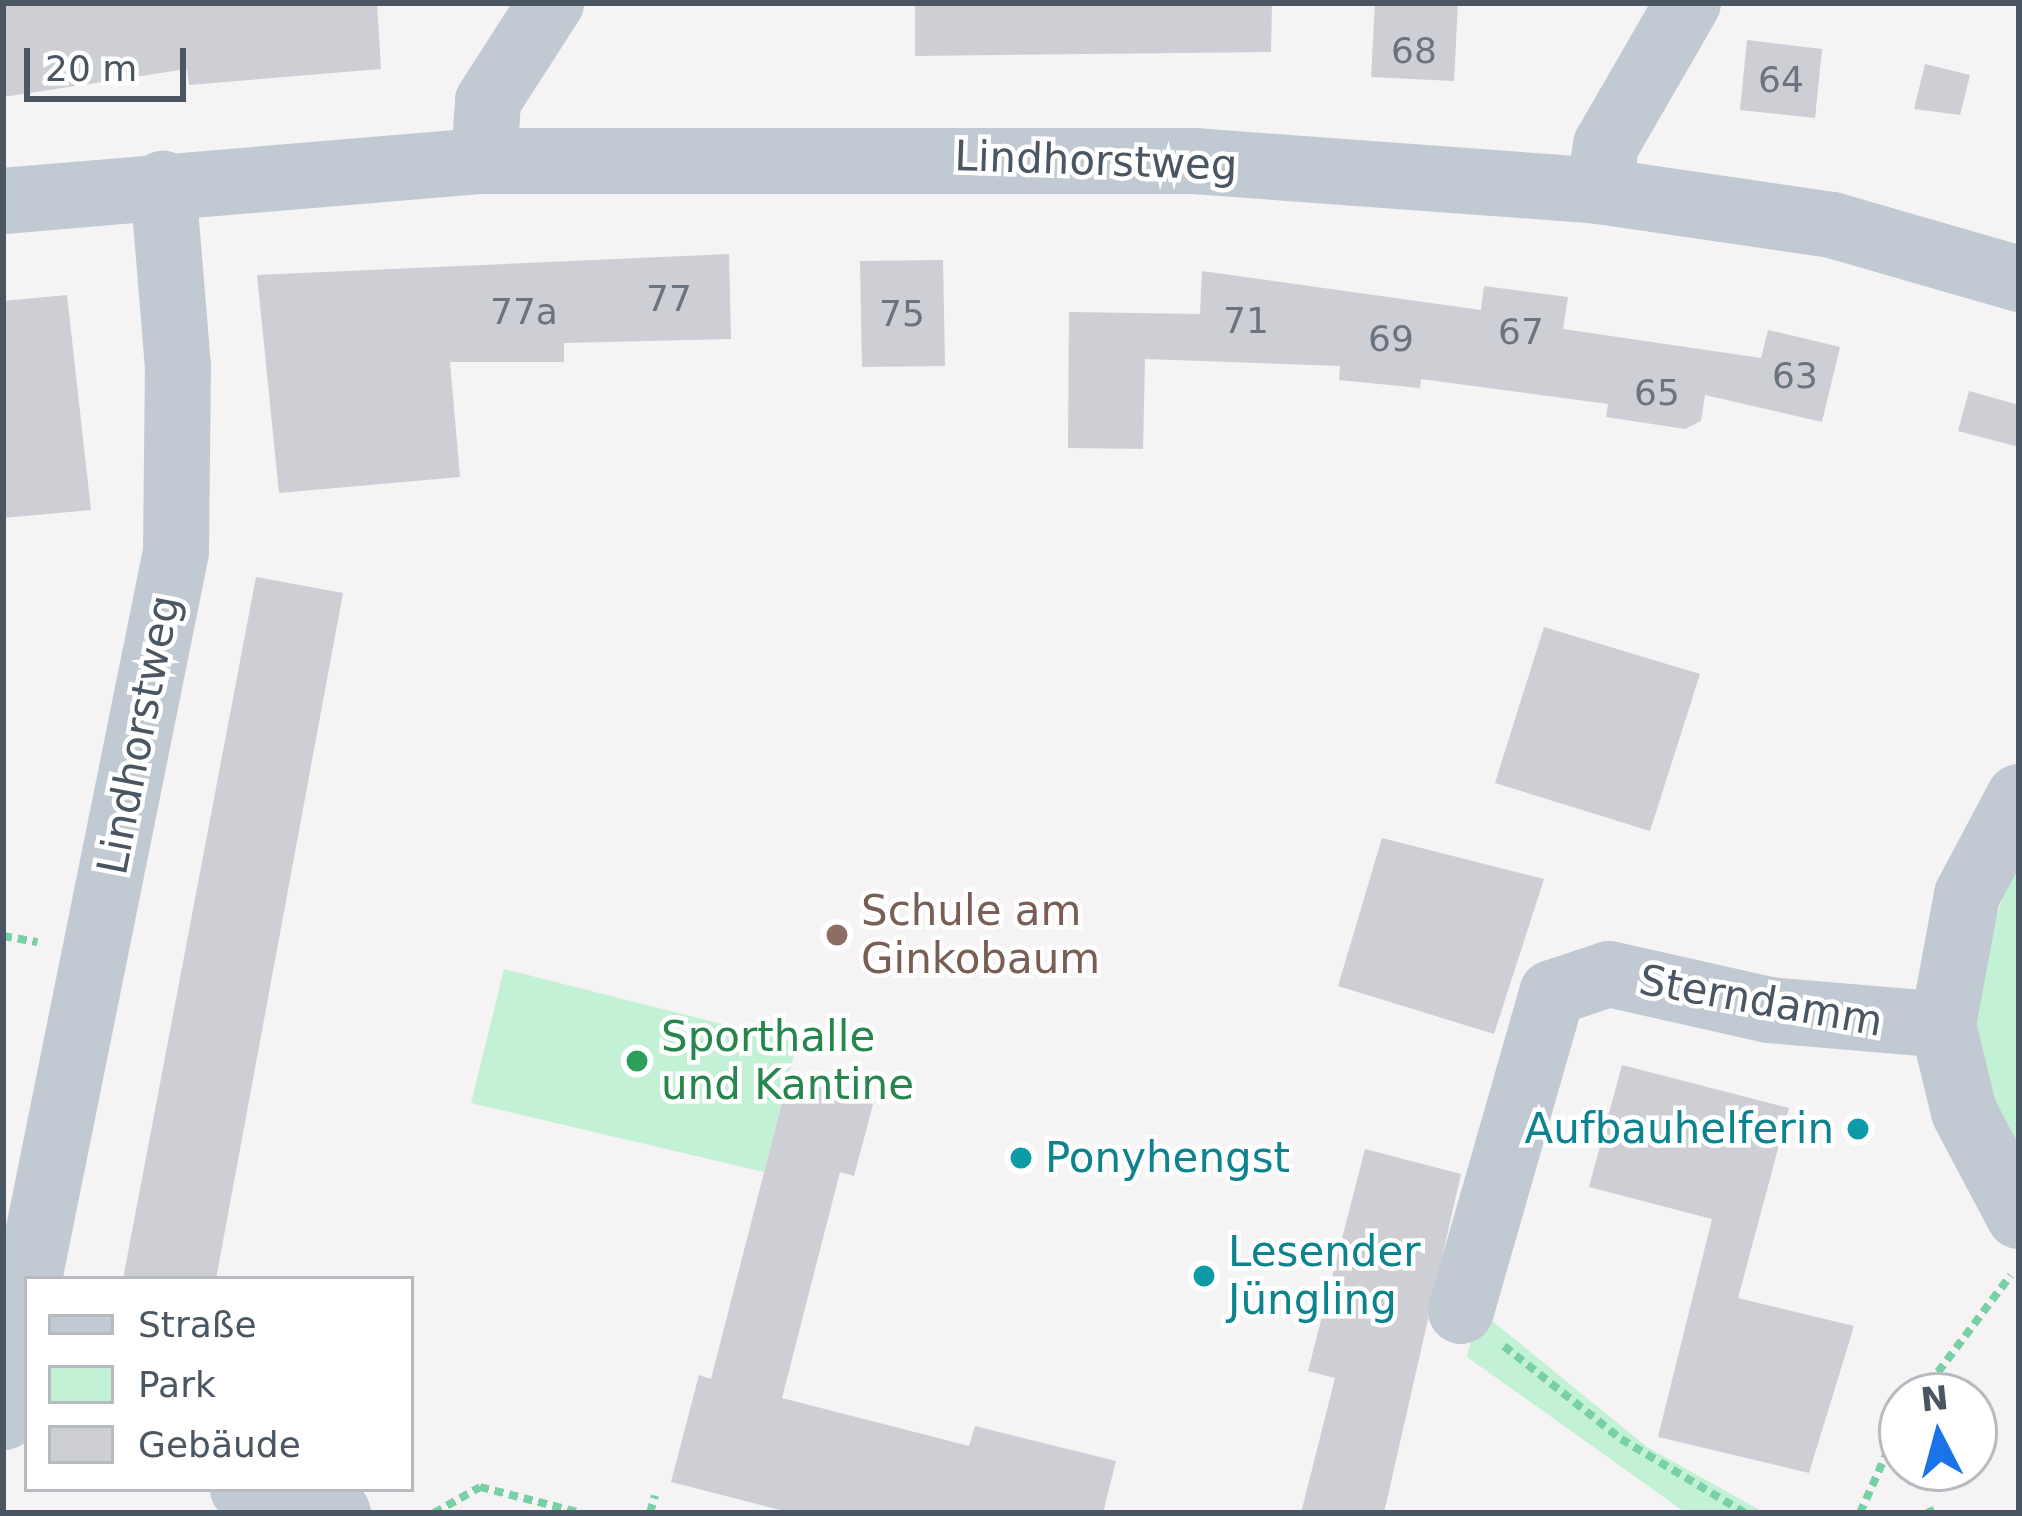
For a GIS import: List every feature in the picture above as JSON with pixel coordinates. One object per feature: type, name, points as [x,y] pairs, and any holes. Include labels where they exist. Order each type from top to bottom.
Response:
[{"type":"street","points":[[484,161],[488,100],[551,3]]},
{"type":"street","points":[[1599,191],[1606,146],[1688,3]]},
{"type":"street","name":"Lindhorstweg","points":[[3,201],[163,184],[484,161],[1194,160],[1599,191],[1832,225],[2019,279]]},
{"type":"street","name":"Lindhorstweg","points":[[30,1276],[176,553],[178,367],[163,184]]},
{"type":"street","name":"Sterndamm","points":[[2015,1245],[1964,1112],[1943,1025],[1966,895],[2019,797]]},
{"type":"street","name":"Sterndamm","points":[[1461,1311],[1552,993],[1609,974],[1769,1010],[1943,1025]]},
{"type":"street","points":[[3,1417],[24,1306]]},
{"type":"street","points":[[255,1492],[338,1513]]},
{"type":"path","points":[[1935,1372],[2015,1245]]},
{"type":"path","points":[[1461,1311],[1621,1439],[1745,1513]]},
{"type":"path","points":[[1860,1513],[1878,1473]]},
{"type":"path","points":[[434,1513],[480,1487],[581,1513]]},
{"type":"path","points":[[650,1513],[656,1496]]},
{"type":"green space","points":[[2019,847],[2018,1064],[2019,1179],[1966,1010]]},
{"type":"green space","name":"Sporthalle und Kantine","points":[[504,969],[797,1043],[764,1172],[471,1103]]},
{"type":"green space","points":[[1479,1310],[1647,1447],[1765,1513],[1686,1513],[1467,1357]]},
{"type":"building","points":[[3,3],[377,3],[381,69],[189,85],[187,69],[3,97]]},
{"type":"building","points":[[915,3],[1272,3],[1271,52],[915,56]]},
{"type":"building","points":[[1375,3],[1458,3],[1454,81],[1371,77]]},
{"type":"building","points":[[1747,40],[1822,49],[1815,118],[1740,110]]},
{"type":"building","points":[[1925,64],[1970,75],[1960,115],[1914,109]]},
{"type":"building","points":[[729,254],[731,339],[564,343],[564,362],[450,362],[460,477],[279,493],[257,275]]},
{"type":"building","points":[[943,260],[945,366],[862,367],[860,261]]},
{"type":"building","points":[[1202,271],[1481,310],[1484,286],[1568,297],[1563,329],[1761,358],[1768,330],[1840,347],[1822,422],[1705,395],[1701,421],[1685,429],[1606,417],[1608,404],[1421,379],[1420,388],[1339,380],[1340,366],[1145,359],[1143,449],[1068,448],[1069,312],[1200,314]]},
{"type":"building","points":[[67,295],[91,510],[3,518],[3,301]]},
{"type":"building","points":[[1969,391],[2019,405],[2019,447],[1958,431]]},
{"type":"building","points":[[256,577],[343,593],[217,1276],[124,1276]]},
{"type":"building","points":[[1544,627],[1700,674],[1650,831],[1495,783]]},
{"type":"building","points":[[1382,838],[1544,879],[1494,1034],[1338,986]]},
{"type":"building","points":[[1622,1065],[1789,1108],[1738,1298],[1854,1326],[1809,1473],[1658,1437],[1712,1219],[1589,1187]]},
{"type":"building","points":[[788,1079],[874,1101],[854,1176],[840,1172],[782,1398],[969,1446],[975,1426],[1116,1461],[1103,1513],[792,1513],[671,1482],[699,1375],[711,1379]]},
{"type":"building","points":[[1365,1149],[1461,1174],[1384,1513],[1301,1513],[1335,1378],[1308,1371]]},
{"type":"place","name":"Schule am Ginkobaum","points":[[837,935]]},
{"type":"place","name":"Sporthalle und Kantine","points":[[637,1061]]},
{"type":"place","name":"Aufbauhelferin","points":[[1858,1129]]},
{"type":"place","name":"Ponyhengst","points":[[1021,1158]]},
{"type":"place","name":"Lesender Jüngling","points":[[1204,1276]]}]
